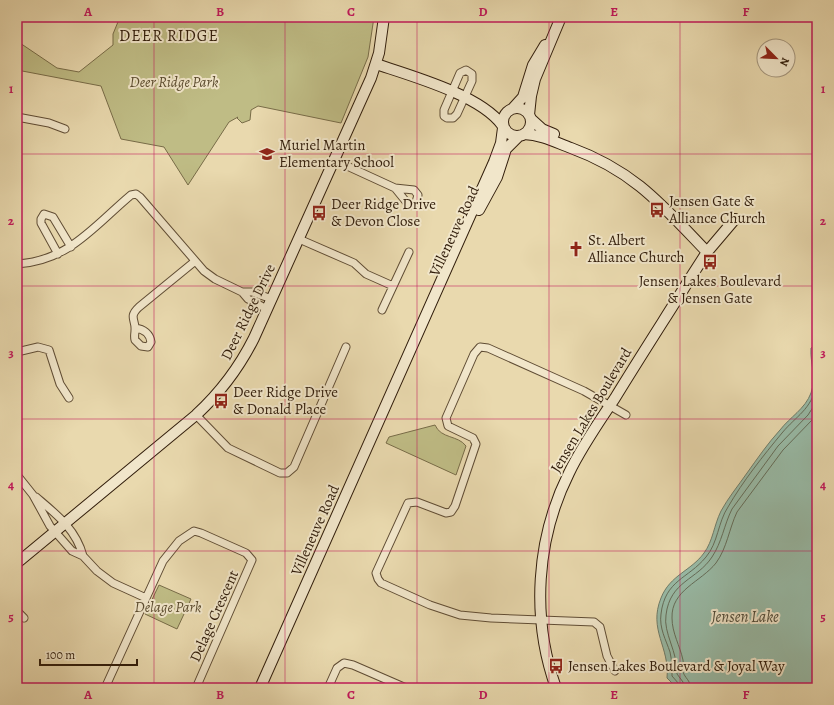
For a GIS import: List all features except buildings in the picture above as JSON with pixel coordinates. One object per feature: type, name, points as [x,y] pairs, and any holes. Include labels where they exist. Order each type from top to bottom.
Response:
[{"type":"street","name":"Deer Ridge Drive","points":[[17,564],[196,415],[216,396],[237,369],[254,338],[376,64],[384,17]]},
{"type":"street","points":[[503,127],[503,118],[511,108],[523,98],[533,65],[561,17]]},
{"type":"street","points":[[522,135],[530,128],[531,96],[535,79],[555,28]]},
{"type":"street","points":[[376,64],[452,92],[483,106],[495,116],[512,136],[542,136],[582,151],[609,164],[635,181],[651,195],[707,252]]},
{"type":"street","points":[[466,70],[472,74],[472,80],[453,118],[447,118],[444,116],[444,110],[452,92],[460,73],[466,70]]},
{"type":"street","points":[[483,106],[522,108],[542,129],[563,138],[582,151]]},
{"type":"street","points":[[17,117],[49,123],[65,129]]},
{"type":"street","name":"Villeneuve Road","points":[[260,688],[496,157],[502,139],[503,127]]},
{"type":"street","name":"Villeneuve Road","points":[[396,384],[445,287],[482,205],[494,183],[506,149],[522,135]]},
{"type":"street","points":[[334,160],[395,188]]},
{"type":"street","points":[[17,264],[36,262],[58,254],[71,247],[84,238],[131,195],[136,194],[140,196],[194,262],[214,279],[242,292],[248,299],[267,309]]},
{"type":"street","points":[[58,254],[41,223],[41,219],[44,214],[53,217],[71,247]]},
{"type":"street","name":"Jensen Lakes Boulevard","points":[[556,688],[544,649],[541,619],[542,562],[553,512],[570,471],[610,405],[707,252],[735,219]]},
{"type":"street","points":[[299,238],[354,263],[366,274],[393,286]]},
{"type":"street","points":[[382,310],[409,252]]},
{"type":"street","points":[[136,328],[132,320],[136,310],[194,262]]},
{"type":"street","points":[[242,292],[252,292],[272,298]]},
{"type":"street","points":[[17,352],[38,347],[49,350],[60,384],[69,398]]},
{"type":"street","points":[[196,415],[228,448],[280,473],[287,473],[294,467],[346,347]]},
{"type":"street","points":[[615,671],[607,656],[601,630],[597,623],[589,620],[480,618],[446,611],[381,583],[378,579],[377,569],[408,503],[417,502],[446,513],[451,512],[455,506],[476,444],[473,438],[448,426],[446,418],[477,349],[483,347],[488,348],[584,391],[626,415]]},
{"type":"street","points":[[17,475],[33,495],[55,532],[72,551],[82,556],[108,580],[146,598]]},
{"type":"street","points":[[33,495],[65,523],[80,546],[82,556]]},
{"type":"street","name":"Delage Crescent","points":[[105,688],[167,555],[179,541],[191,532],[201,533],[252,558],[251,566],[196,688]]},
{"type":"street","points":[[17,611],[24,618]]},
{"type":"street","points":[[328,688],[338,668],[342,664],[347,663],[406,688]]},
{"type":"green space","name":"Deer Ridge Park","points":[[120,17],[374,17],[368,57],[341,123],[258,106],[251,110],[250,120],[242,123],[237,118],[238,117],[229,122],[188,185],[164,147],[121,139],[101,86],[17,70],[17,41],[57,68],[79,72],[113,45],[113,34]]},
{"type":"green space","points":[[435,425],[441,433],[459,440],[466,446],[456,475],[386,443],[389,437]]},
{"type":"green space","name":"Delage Park","points":[[159,585],[191,599],[177,629],[145,614]]},
{"type":"water","name":"Jensen Lake","points":[[817,345],[817,688],[677,688],[667,678],[666,657],[658,629],[658,609],[661,598],[665,590],[675,578],[699,559],[704,553],[721,511],[730,497],[771,440],[805,404],[813,387],[811,348]]},
{"type":"place","name":"Muriel Martin Elementary School","points":[[267,154]]},
{"type":"place","name":"Jensen Gate & Alliance Church","points":[[657,210]]},
{"type":"place","name":"Deer Ridge Drive & Devon Close","points":[[319,213]]},
{"type":"place","name":"St. Albert Alliance Church","points":[[576,249]]},
{"type":"place","name":"Jensen Lakes Boulevard & Jensen Gate","points":[[710,262]]},
{"type":"place","name":"Deer Ridge Drive & Donald Place","points":[[221,401]]},
{"type":"place","name":"Jensen Lakes Boulevard & Joyal Way","points":[[556,666]]},
{"type":"district","name":"DEER RIDGE","points":[[169,35]]}]
